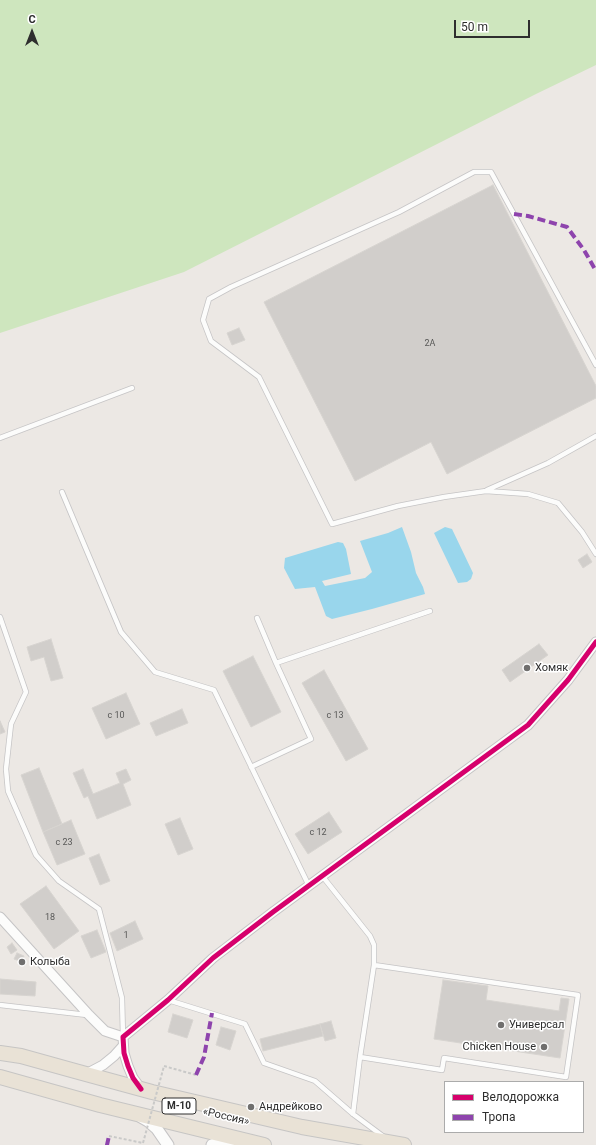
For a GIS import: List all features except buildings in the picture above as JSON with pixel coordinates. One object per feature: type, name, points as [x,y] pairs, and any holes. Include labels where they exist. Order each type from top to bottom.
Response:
[{"type":"highway","points":[[0,1053],[21,1056],[141,1089],[302,1127],[398,1144]]},
{"type":"highway","name":"«Россия»","points":[[0,1057],[73,1079],[150,1099],[300,1134],[361,1145]]},
{"type":"highway","name":"«Россия»","points":[[0,1077],[131,1113],[264,1145]]},
{"type":"street","points":[[86,1074],[104,1064],[114,1056],[123,1041],[213,958],[528,725],[568,680],[596,642]]},
{"type":"street","points":[[0,917],[89,1015],[105,1031],[123,1041]]},
{"type":"street","points":[[123,1041],[130,1072],[141,1089]]},
{"type":"street","points":[[131,1113],[142,1117],[151,1124],[162,1135],[168,1145]]},
{"type":"street","points":[[212,1145],[228,1141],[247,1142]]},
{"type":"lane","points":[[596,365],[491,172],[474,172],[399,212],[231,287],[209,299],[203,320],[211,341],[259,377],[332,524],[398,506],[486,491],[528,494],[558,503],[582,532],[596,554]]},
{"type":"lane","points":[[0,438],[132,388]]},
{"type":"lane","points":[[486,491],[548,463],[596,436]]},
{"type":"lane","points":[[62,492],[121,632],[155,672],[214,690],[309,886]]},
{"type":"lane","points":[[276,663],[430,611]]},
{"type":"lane","points":[[0,616],[26,692],[11,724],[6,769],[8,791],[36,855],[59,881],[99,909],[122,998],[123,1041]]},
{"type":"lane","points":[[251,767],[311,739],[257,618]]},
{"type":"lane","points":[[323,877],[370,936],[374,945],[374,965],[353,1114]]},
{"type":"lane","points":[[360,1057],[442,1070],[444,1058],[566,1077],[578,995],[374,965]]},
{"type":"lane","points":[[168,1000],[245,1024],[264,1063],[315,1081],[353,1114],[398,1144]]},
{"type":"lane","points":[[0,1005],[89,1015]]},
{"type":"path","points":[[109,1136],[143,1143],[164,1066],[196,1075]]},
{"type":"green space","points":[[0,0],[596,0],[596,65],[184,272],[0,333]]},
{"type":"water","points":[[402,527],[411,552],[416,573],[425,594],[332,619],[326,616],[315,587],[295,589],[284,568],[285,558],[338,542],[343,543],[346,549],[351,574],[322,581],[325,586],[365,578],[372,572],[360,541],[388,533]]},
{"type":"water","points":[[445,527],[452,529],[473,573],[471,579],[467,582],[458,583],[434,533]]},
{"type":"marked path","points":[[514,214],[528,216],[567,227],[584,250],[596,271]]},
{"type":"marked path","points":[[196,1075],[204,1057],[212,1013]]},
{"type":"marked path","points":[[108,1145],[109,1136]]},
{"type":"cycle path","points":[[141,1089],[133,1078],[128,1066],[124,1053],[123,1037],[168,1000],[213,958],[273,912],[528,725],[568,680],[596,642]]},
{"type":"place","name":"Хомяк","points":[[527,668]]},
{"type":"place","name":"Колыба","points":[[22,962]]},
{"type":"place","name":"Универсал","points":[[501,1025]]},
{"type":"place","name":"Chicken House","points":[[544,1047]]},
{"type":"place","name":"Андрейково","points":[[251,1107]]}]
